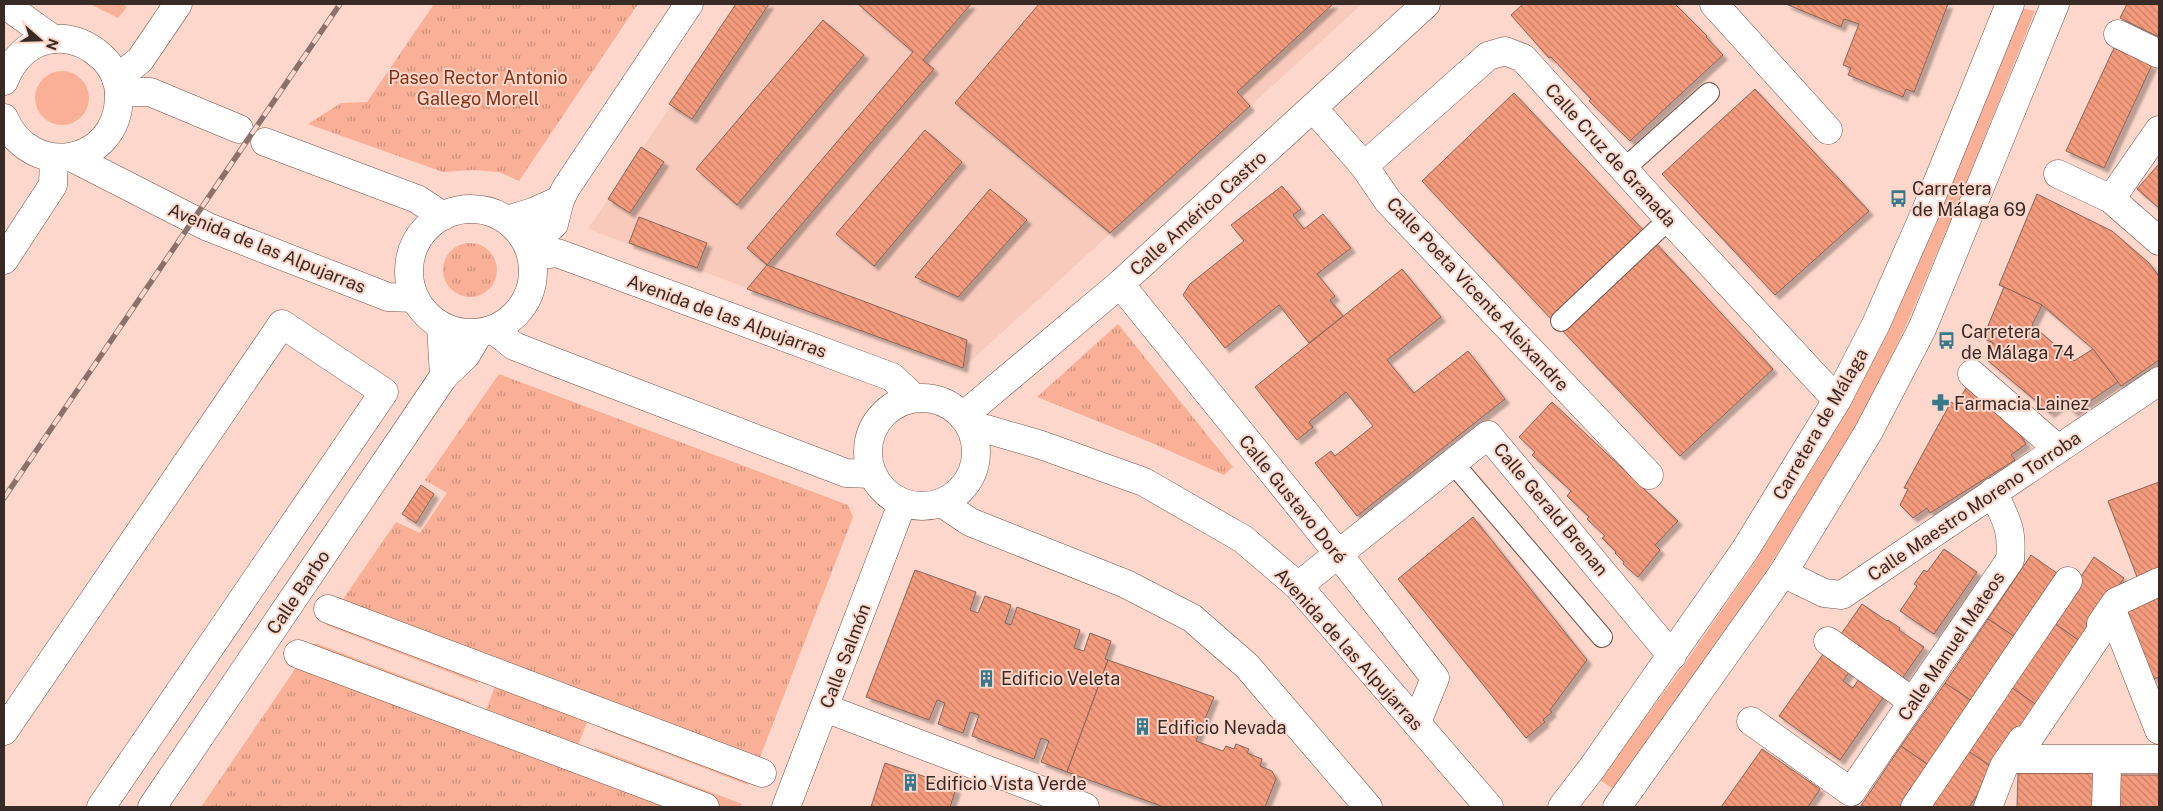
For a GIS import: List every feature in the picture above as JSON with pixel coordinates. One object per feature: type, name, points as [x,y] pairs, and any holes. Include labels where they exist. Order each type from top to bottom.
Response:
[{"type":"street","points":[[4,4],[53,39]]},
{"type":"street","points":[[118,86],[140,60],[178,4]]},
{"type":"street","points":[[531,251],[554,224],[560,200],[689,4]]},
{"type":"street","name":"Calle Américo Castro","points":[[966,420],[1120,284],[1426,4]]},
{"type":"street","points":[[1714,4],[1828,130]]},
{"type":"street","name":"Carretera de Málaga","points":[[1562,807],[1672,656],[1745,550],[1837,400],[1876,324],[1929,204],[2010,4]]},
{"type":"street","points":[[1617,807],[1783,573],[1869,431],[1922,329],[2055,4]]},
{"type":"street","points":[[2118,34],[2159,54]]},
{"type":"street","points":[[4,81],[9,67],[21,54],[36,44],[53,39],[73,40],[92,48],[107,62],[118,86],[119,110],[112,127],[102,141],[88,152],[62,158],[53,185],[4,260]]},
{"type":"street","name":"Calle Cruz de Granada","points":[[1364,166],[1488,56],[1505,51],[1523,58],[1837,400]]},
{"type":"street","points":[[118,86],[150,92],[239,129]]},
{"type":"street","name":"Calle Poeta Vicente Aleixandre","points":[[1314,108],[1364,166],[1388,200],[1649,475]]},
{"type":"street","name":"Avenida de las Alpujarras","points":[[4,118],[12,134],[24,146],[38,154],[62,158],[208,227],[388,297],[414,298]]},
{"type":"street","points":[[2111,199],[2159,130]]},
{"type":"street","points":[[265,142],[417,198],[443,216]]},
{"type":"street","points":[[2058,174],[2111,199],[2159,241]]},
{"type":"street","points":[[508,220],[534,212],[560,200]]},
{"type":"street","points":[[462,209],[483,210],[508,220],[518,229],[531,251],[534,274],[530,292],[522,308],[509,321],[486,332],[459,333],[441,326],[426,314],[414,298],[410,279],[410,260],[416,242],[427,227],[443,216],[462,209]]},
{"type":"street","name":"Avenida de las Alpujarras","points":[[531,251],[557,253],[892,377],[914,398]]},
{"type":"street","name":"Calle Gustavo Doré","points":[[1120,284],[1338,554],[1435,678],[1417,722]]},
{"type":"street","points":[[4,731],[282,324],[384,392],[100,807]]},
{"type":"street","points":[[441,326],[444,376]]},
{"type":"street","points":[[486,332],[514,346],[846,473],[871,474]]},
{"type":"street","name":"Calle Barbo","points":[[152,807],[444,376],[486,332]]},
{"type":"street","points":[[1972,374],[2050,442],[2055,451]]},
{"type":"street","name":"Calle Maestro Moreno Torroba","points":[[1783,573],[1824,593],[1842,595],[2159,381]]},
{"type":"street","points":[[914,398],[932,398],[949,404],[966,420],[976,442],[976,461],[970,479],[957,494],[942,503],[915,507],[902,504],[879,487],[871,474],[868,458],[868,441],[874,426],[884,412],[898,403],[914,398]]},
{"type":"street","name":"Avenida de las Alpujarras","points":[[966,420],[1144,482],[1243,539],[1298,586],[1417,722],[1488,807]]},
{"type":"street","name":"Calle Gerald Brenan","points":[[1298,586],[1488,435],[1672,656]]},
{"type":"street","name":"Calle Manuel Mateos","points":[[1751,721],[1851,792],[2010,560],[2012,540],[2008,524],[1993,492]]},
{"type":"street","points":[[942,503],[970,522],[1126,584],[1192,618],[1247,666],[1368,807]]},
{"type":"street","name":"Calle Salmón","points":[[786,807],[902,504]]},
{"type":"street","points":[[1915,807],[2068,581]]},
{"type":"street","points":[[1988,807],[2004,766],[2116,602],[2159,582]]},
{"type":"street","points":[[2116,602],[2159,710]]},
{"type":"street","points":[[328,609],[762,774]]},
{"type":"street","points":[[2159,730],[2114,613],[2015,759],[2159,759]]},
{"type":"street","points":[[1828,641],[1913,702]]},
{"type":"street","points":[[298,654],[705,807]]},
{"type":"street","points":[[825,708],[1085,807]]},
{"type":"street","points":[[2004,766],[2159,767]]},
{"type":"street","points":[[2106,807],[2107,767]]},
{"type":"lane","points":[[1624,169],[1709,93]]},
{"type":"lane","points":[[1561,321],[1669,219]]},
{"type":"lane","points":[[1453,463],[1602,637]]},
{"type":"shaded area","points":[[739,4],[1362,4],[963,368],[588,229]]},
{"type":"green space","points":[[90,4],[122,4],[127,7],[118,18]]},
{"type":"green space","name":"Paseo Rector Antonio Gallego Morell","points":[[434,4],[638,4],[519,181],[499,172],[472,170],[443,172],[308,124],[341,103],[367,102]]},
{"type":"green space","points":[[2021,8],[2035,11],[1962,194],[1904,330],[1857,426],[1768,568],[1613,789],[1600,780],[1684,665],[1755,562],[1843,418],[1889,324]]},
{"type":"green space","points":[[57,71],[67,71],[77,75],[85,83],[89,98],[85,113],[77,121],[67,125],[57,125],[47,121],[39,113],[35,103],[35,93],[39,83],[47,75]]},
{"type":"green space","points":[[465,243],[475,243],[485,247],[493,255],[497,270],[493,285],[485,293],[475,297],[465,297],[455,293],[447,285],[443,275],[443,265],[447,255],[455,247]]},
{"type":"green space","points":[[1118,324],[1233,467],[1224,475],[1152,443],[1037,397]]},
{"type":"green space","points":[[499,374],[848,505],[853,517],[757,765],[339,605],[396,522],[420,533],[447,493],[425,480]]},
{"type":"green space","points":[[332,617],[481,674],[477,683],[326,625]]},
{"type":"green space","points":[[315,643],[471,702],[467,711],[309,651]]},
{"type":"green space","points":[[300,662],[686,807],[201,807]]},
{"type":"green space","points":[[498,678],[590,714],[575,753],[483,718]]},
{"type":"green space","points":[[605,720],[752,776],[748,785],[602,729]]},
{"type":"green space","points":[[595,748],[742,804],[740,807],[723,807],[592,757]]},
{"type":"building","points":[[736,4],[769,4],[692,119],[669,104]]},
{"type":"building","points":[[858,4],[971,4],[923,60],[934,69],[767,265],[747,248],[913,52]]},
{"type":"building","points":[[1039,4],[1333,4],[1237,92],[1250,106],[1110,233],[955,103]]},
{"type":"building","points":[[1523,4],[1675,4],[1723,55],[1630,141],[1589,101],[1591,99],[1551,57],[1549,58],[1511,15]]},
{"type":"building","points":[[1786,4],[1948,4],[1914,92],[1906,89],[1903,97],[1848,75],[1851,68],[1843,65],[1859,24],[1844,19],[1841,27]]},
{"type":"building","points":[[2127,4],[2159,4],[2159,37],[2120,18]]},
{"type":"building","points":[[823,20],[864,55],[737,205],[696,169]]},
{"type":"building","points":[[2114,48],[2152,65],[2104,168],[2066,151]]},
{"type":"building","points":[[1755,89],[1869,211],[1775,295],[1662,174]]},
{"type":"building","points":[[1514,93],[1646,233],[1553,321],[1422,181]]},
{"type":"building","points":[[925,130],[962,162],[874,266],[836,234]]},
{"type":"building","points":[[641,147],[664,162],[630,213],[608,199]]},
{"type":"building","points":[[2159,164],[2159,208],[2137,189]]},
{"type":"building","points":[[1282,186],[1301,209],[1293,215],[1304,229],[1323,214],[1351,248],[1317,274],[1335,296],[1330,300],[1343,316],[1309,343],[1279,305],[1225,348],[1183,295],[1190,284],[1244,241],[1231,225]]},
{"type":"building","points":[[990,189],[1027,220],[958,297],[915,277]]},
{"type":"building","points":[[2037,194],[2112,231],[2149,263],[2159,276],[2159,360],[2121,386],[2093,349],[2042,305],[1999,285]]},
{"type":"building","points":[[639,217],[707,243],[697,268],[629,243]]},
{"type":"building","points":[[1653,240],[1773,369],[1680,456],[1560,328]]},
{"type":"building","points":[[767,265],[967,340],[963,368],[747,289]]},
{"type":"building","points":[[1402,269],[1441,317],[1387,360],[1414,393],[1468,351],[1505,399],[1357,516],[1315,463],[1331,451],[1335,456],[1373,426],[1346,392],[1309,422],[1313,427],[1297,440],[1255,387]]},
{"type":"building","points":[[2004,287],[2042,305],[2032,325],[2074,361],[2093,349],[2118,382],[2074,412],[2064,403],[2050,413],[1986,359],[1993,343],[1983,338]]},
{"type":"building","points":[[1966,388],[2012,421],[2026,444],[2011,455],[2015,460],[1930,513],[1927,508],[1913,518],[1900,505],[1908,489],[1904,488],[1951,402],[1956,405]]},
{"type":"building","points":[[1552,402],[1678,521],[1655,545],[1660,550],[1638,577],[1623,564],[1624,562],[1616,552],[1602,538],[1605,536],[1567,496],[1571,491],[1532,455],[1535,452],[1519,437]]},
{"type":"building","points":[[2159,482],[2159,569],[2137,577],[2108,501]]},
{"type":"building","points":[[421,485],[434,494],[416,523],[402,514]]},
{"type":"building","points":[[1473,517],[1587,660],[1550,710],[1552,712],[1543,720],[1545,722],[1526,738],[1398,579]]},
{"type":"building","points":[[1944,549],[1977,572],[1934,634],[1900,611],[1917,586],[1914,584],[1924,570],[1927,572]]},
{"type":"building","points":[[2031,555],[2061,576],[2018,639],[1988,619]]},
{"type":"building","points":[[2094,557],[2124,578],[2081,642],[2051,621]]},
{"type":"building","name":"Edificio Veleta","points":[[915,570],[976,592],[970,610],[978,613],[985,596],[1011,605],[1005,623],[1011,625],[1017,607],[1080,630],[1074,648],[1084,651],[1090,633],[1111,641],[1105,659],[1108,660],[1067,772],[1041,762],[1049,741],[1041,738],[1034,759],[972,736],[979,715],[970,712],[963,733],[938,724],[945,703],[937,700],[929,720],[866,697]]},
{"type":"building","points":[[2159,596],[2159,677],[2153,679],[2126,610]]},
{"type":"building","points":[[1862,604],[1900,628],[1899,630],[1924,647],[1901,680],[1839,637]]},
{"type":"building","points":[[1988,619],[2018,639],[1975,703],[1945,683]]},
{"type":"building","points":[[2051,621],[2081,642],[2038,706],[2008,685]]},
{"type":"building","points":[[1826,650],[1852,668],[1843,681],[1853,688],[1862,674],[1887,692],[1840,760],[1779,716]]},
{"type":"building","name":"Edificio Nevada","points":[[1108,660],[1214,697],[1196,741],[1223,751],[1226,746],[1234,749],[1236,744],[1249,749],[1247,753],[1262,759],[1260,766],[1272,771],[1276,779],[1265,807],[1164,807],[1067,772]]},
{"type":"building","points":[[1945,683],[1975,703],[1931,767],[1901,746]]},
{"type":"building","points":[[2008,685],[2038,706],[1995,769],[1965,749]]},
{"type":"building","points":[[1901,746],[1931,767],[1904,807],[1860,807]]},
{"type":"building","points":[[1762,749],[1820,789],[1808,807],[1721,807]]},
{"type":"building","points":[[1965,749],[1995,769],[1969,807],[1925,807]]},
{"type":"building","name":"Edificio Vista Verde","points":[[885,763],[952,786],[951,788],[956,789],[950,807],[871,807]]},
{"type":"building","points":[[2018,773],[2099,773],[2099,807],[2017,807]]},
{"type":"building","points":[[2113,775],[2159,775],[2159,807],[2113,807]]},
{"type":"railway","points":[[4,498],[340,4]]},
{"type":"place","name":"Carretera de Málaga 69","points":[[1898,198]]},
{"type":"place","name":"Carretera de Málaga 74","points":[[1947,341]]},
{"type":"place","name":"Farmacia Lainez","points":[[1940,403]]},
{"type":"place","name":"Edificio Veleta","points":[[987,678]]},
{"type":"place","name":"Edificio Nevada","points":[[1143,727]]},
{"type":"place","name":"Edificio Vista Verde","points":[[911,783]]}]
